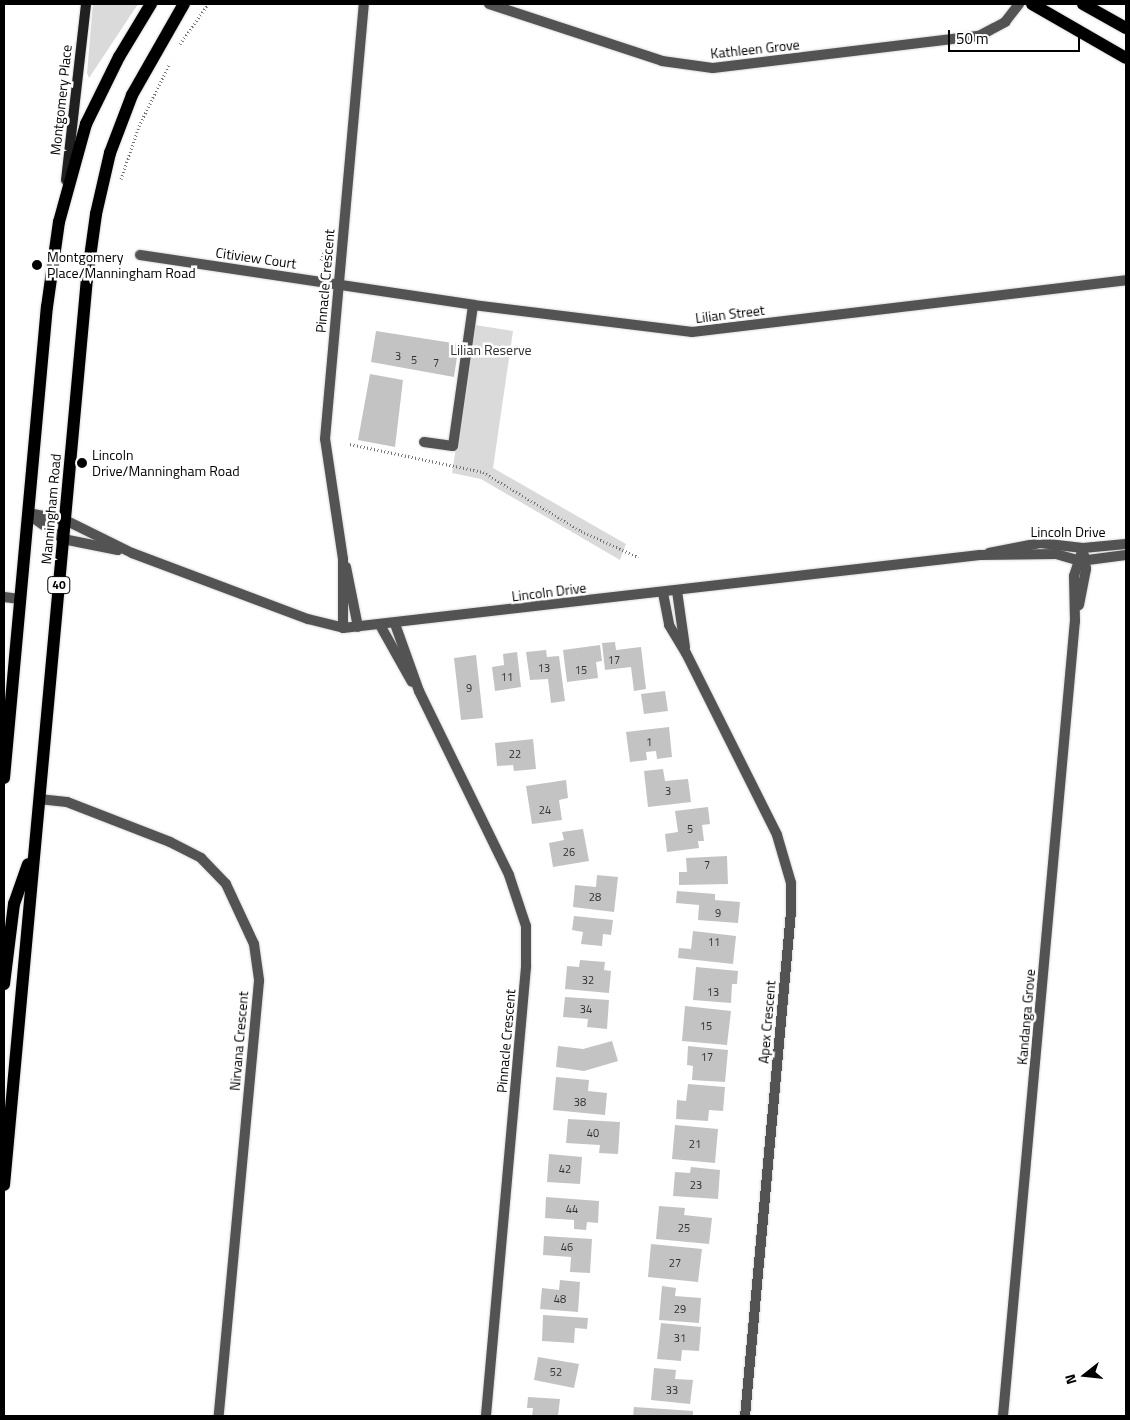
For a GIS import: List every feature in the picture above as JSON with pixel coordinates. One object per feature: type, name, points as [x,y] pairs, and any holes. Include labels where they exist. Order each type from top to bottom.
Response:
[{"type":"main road","name":"Manningham Road","points":[[4,778],[5,750],[47,307],[64,199],[83,133],[100,92],[151,4]]},
{"type":"main road","name":"Manningham Road","points":[[4,1185],[87,279],[102,183],[132,95],[184,4]]},
{"type":"main road","points":[[1032,4],[1126,58]]},
{"type":"main road","points":[[1082,4],[1126,28]]},
{"type":"main road","points":[[4,984],[14,904],[34,846]]},
{"type":"street","name":"Montgomery Place","points":[[64,199],[86,4]]},
{"type":"street","name":"Pinnacle Crescent","points":[[358,627],[353,593],[343,559],[325,439],[364,4]]},
{"type":"street","name":"Kathleen Grove","points":[[489,4],[662,61],[713,68],[979,36],[1005,22],[1018,4]]},
{"type":"street","name":"Citiview Court","points":[[140,254],[338,284]]},
{"type":"street","name":"Lilian Street","points":[[338,284],[473,306],[692,332],[1126,280]]},
{"type":"street","points":[[424,442],[453,446],[473,306]]},
{"type":"street","name":"Lincoln Drive","points":[[28,513],[65,520],[132,553],[308,619],[343,628],[395,624],[980,555],[1040,543],[1083,548],[1126,544]]},
{"type":"street","name":"Lincoln Drive","points":[[28,513],[63,539],[132,553]]},
{"type":"street","name":"Kandanga Grove","points":[[1003,1416],[1083,548]]},
{"type":"street","name":"Lincoln Drive","points":[[980,555],[1056,554],[1081,561],[1126,555]]},
{"type":"street","name":"Pinnacle Crescent","points":[[343,559],[343,628]]},
{"type":"street","name":"Apex Crescent","points":[[677,591],[680,630],[686,653]]},
{"type":"street","name":"Apex Crescent","points":[[663,593],[668,625],[686,653],[777,835],[791,883],[791,912],[745,1416]]},
{"type":"street","points":[[4,597],[20,599]]},
{"type":"street","name":"Pinnacle Crescent","points":[[395,624],[419,691],[509,875],[526,926],[526,967],[486,1416]]},
{"type":"street","name":"Pinnacle Crescent","points":[[380,625],[403,670],[419,691]]},
{"type":"street","name":"Nirvana Crescent","points":[[39,800],[67,802],[170,842],[201,858],[226,884],[254,944],[259,981],[219,1416]]},
{"type":"path","points":[[178,48],[208,4]]},
{"type":"path","points":[[120,183],[139,126],[173,55]]},
{"type":"path","points":[[350,444],[483,472],[581,531],[638,557]]},
{"type":"green space","points":[[93,4],[138,4],[89,78],[87,73]]},
{"type":"green space","name":"Lilian Reserve","points":[[475,325],[513,331],[493,468],[626,544],[620,560],[481,479],[452,473]]},
{"type":"building","points":[[376,331],[459,344],[454,377],[371,362]]},
{"type":"building","points":[[370,374],[403,380],[395,447],[358,440]]},
{"type":"building","points":[[615,642],[616,650],[641,647],[646,689],[634,691],[631,667],[605,670],[602,643]]},
{"type":"building","points":[[600,645],[602,661],[596,662],[598,678],[567,682],[563,650]]},
{"type":"building","points":[[546,650],[547,657],[559,656],[565,701],[551,703],[548,679],[530,680],[526,652]]},
{"type":"building","points":[[517,652],[521,687],[495,691],[492,667],[504,665],[503,654]]},
{"type":"building","points":[[476,655],[483,718],[461,720],[454,658]]},
{"type":"building","points":[[665,691],[668,711],[644,714],[641,694]]},
{"type":"building","points":[[669,727],[672,757],[657,759],[656,751],[646,752],[647,760],[630,762],[626,732]]},
{"type":"building","points":[[533,739],[536,769],[514,771],[513,765],[497,766],[495,743]]},
{"type":"building","points":[[663,769],[665,781],[688,779],[691,802],[648,807],[644,771]]},
{"type":"building","points":[[566,780],[568,798],[559,800],[562,820],[532,824],[526,786]]},
{"type":"building","points":[[708,807],[710,824],[702,825],[704,841],[698,841],[699,848],[667,852],[665,834],[678,832],[675,811]]},
{"type":"building","points":[[583,829],[589,861],[553,867],[549,843],[564,840],[562,832]]},
{"type":"building","points":[[727,856],[728,884],[679,885],[679,872],[687,872],[686,858]]},
{"type":"building","points":[[597,875],[618,877],[614,912],[573,907],[575,885],[596,887]]},
{"type":"building","points":[[677,891],[715,894],[715,900],[740,902],[738,923],[698,920],[699,905],[676,903]]},
{"type":"building","points":[[574,916],[613,920],[611,935],[603,934],[602,946],[581,944],[583,932],[572,930]]},
{"type":"building","points":[[693,931],[736,936],[733,964],[678,958],[679,948],[691,949]]},
{"type":"building","points":[[580,960],[605,962],[604,970],[611,971],[609,993],[565,989],[567,966],[579,967]]},
{"type":"building","points":[[696,967],[738,971],[737,984],[732,984],[731,1003],[693,1000]]},
{"type":"building","points":[[565,997],[609,1000],[607,1029],[587,1027],[588,1019],[563,1017]]},
{"type":"building","points":[[685,1006],[731,1011],[727,1045],[682,1041]]},
{"type":"building","points":[[612,1041],[618,1061],[584,1071],[556,1067],[558,1046],[583,1049]]},
{"type":"building","points":[[688,1046],[728,1050],[725,1082],[692,1080],[693,1066],[687,1065]]},
{"type":"building","points":[[556,1077],[589,1080],[588,1091],[607,1093],[605,1115],[553,1110]]},
{"type":"building","points":[[688,1084],[725,1087],[723,1111],[709,1110],[708,1121],[676,1119],[677,1100],[686,1101]]},
{"type":"building","points":[[568,1119],[620,1122],[618,1154],[599,1153],[600,1145],[566,1143]]},
{"type":"building","points":[[675,1125],[718,1129],[715,1163],[672,1159]]},
{"type":"building","points":[[549,1154],[582,1157],[580,1184],[547,1182]]},
{"type":"building","points":[[691,1167],[720,1170],[718,1199],[673,1196],[675,1172],[690,1173]]},
{"type":"building","points":[[546,1197],[599,1201],[598,1223],[587,1222],[586,1230],[574,1229],[574,1220],[545,1218]]},
{"type":"building","points":[[659,1206],[685,1208],[684,1215],[712,1218],[709,1244],[656,1239]]},
{"type":"building","points":[[544,1236],[592,1239],[590,1273],[570,1272],[571,1257],[543,1255]]},
{"type":"building","points":[[651,1244],[702,1249],[698,1282],[648,1277]]},
{"type":"building","points":[[560,1280],[580,1282],[578,1312],[540,1309],[542,1288],[559,1290]]},
{"type":"building","points":[[662,1286],[676,1288],[675,1296],[701,1298],[699,1323],[659,1320]]},
{"type":"building","points":[[543,1315],[588,1318],[587,1329],[575,1328],[574,1343],[542,1341]]},
{"type":"building","points":[[661,1323],[701,1327],[699,1351],[682,1350],[681,1361],[657,1359]]},
{"type":"building","points":[[538,1357],[579,1364],[574,1388],[534,1380]]},
{"type":"building","points":[[654,1368],[676,1370],[675,1379],[693,1380],[690,1404],[651,1400]]},
{"type":"building","points":[[528,1397],[560,1399],[558,1416],[532,1416],[533,1408],[527,1408]]},
{"type":"building","points":[[634,1407],[693,1411],[693,1416],[633,1416]]},
{"type":"place","name":"Montgomery Place/Manningham Road","points":[[37,265]]},
{"type":"place","name":"Lincoln Drive/Manningham Road","points":[[82,463]]}]
